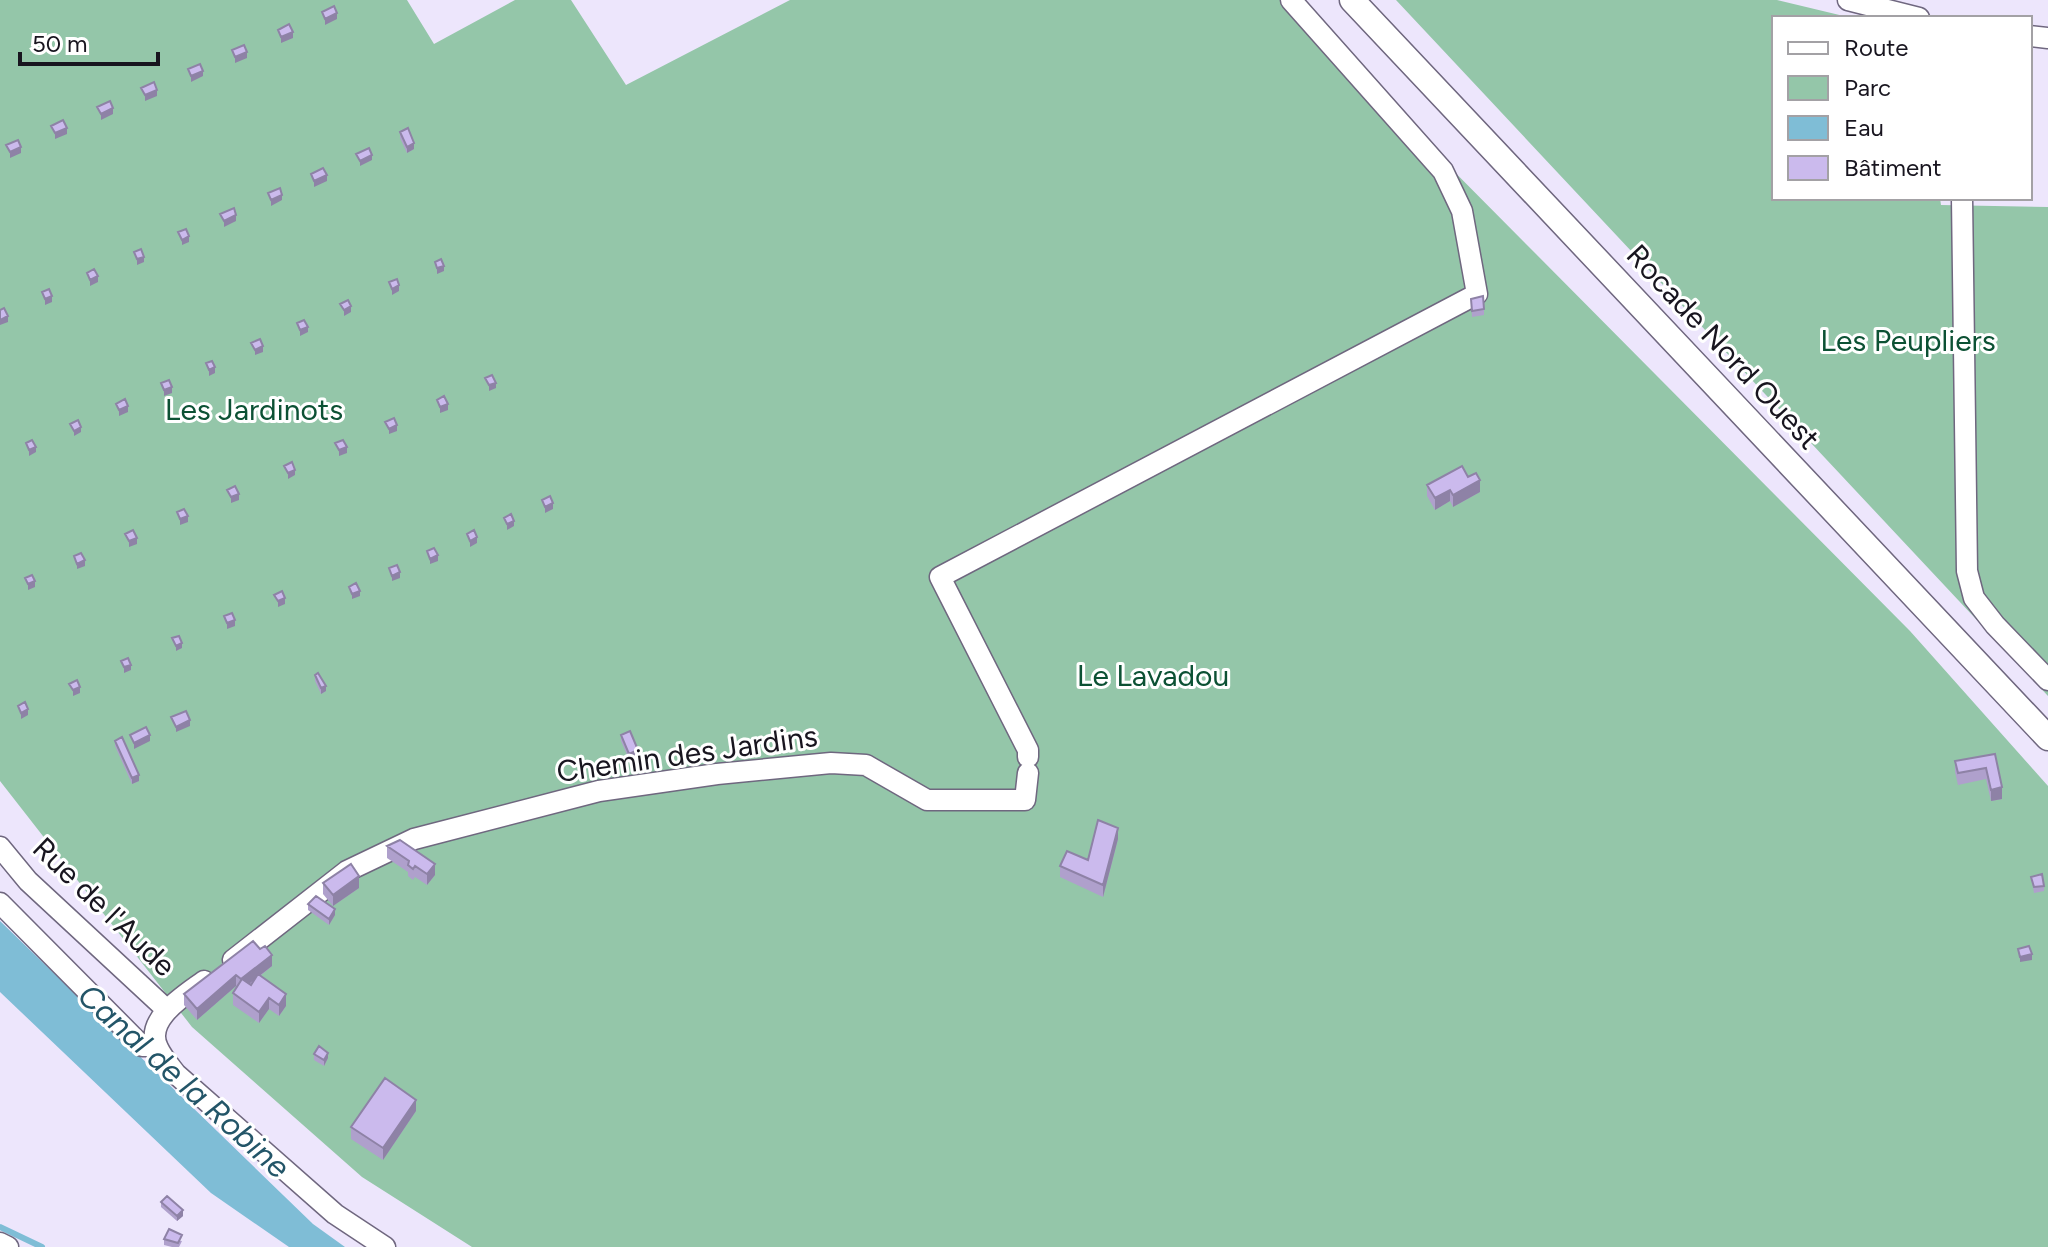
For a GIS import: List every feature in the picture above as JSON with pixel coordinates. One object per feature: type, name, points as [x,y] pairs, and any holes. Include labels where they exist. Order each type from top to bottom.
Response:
[{"type":"main road","name":"Rocade Nord Ouest","points":[[1352,0],[2048,738]]},
{"type":"street","name":"Chemin des Jardins","points":[[166,1009],[347,871],[414,839],[599,791],[717,774],[831,763],[866,765],[927,800],[1025,800],[1028,750],[940,577],[1477,294],[1462,211],[1443,171],[1291,0]]},
{"type":"street","points":[[1848,0],[1911,16]]},
{"type":"street","points":[[1962,200],[1967,571],[1974,598],[1995,625],[2048,680]]},
{"type":"street","name":"Rue de l'Aude","points":[[0,847],[28,881],[166,1009]]},
{"type":"street","points":[[0,903],[142,1046],[156,1046]]},
{"type":"street","points":[[166,1009],[155,1033],[156,1046],[176,1074],[323,1204],[385,1247]]},
{"type":"street","points":[[0,1243],[8,1247]]},
{"type":"green space","name":"Le Lavadou","points":[[0,0],[407,0],[434,44],[515,0],[571,0],[626,85],[790,0],[1284,0],[1910,631],[2048,786],[2048,1247],[472,1247],[362,1177],[192,1027],[0,781]]},
{"type":"green space","name":"Les Peupliers","points":[[1396,0],[1777,0],[1844,16],[1772,16],[1772,200],[1940,200],[1941,205],[2048,207],[2048,696]]},
{"type":"water","points":[[0,921],[313,1224],[345,1247],[289,1247],[211,1193],[0,992]]},
{"type":"building","points":[[334,6],[337,13],[325,19],[322,12]]},
{"type":"building","points":[[289,24],[293,32],[281,37],[278,30]]},
{"type":"building","points":[[244,45],[247,52],[235,57],[232,50]]},
{"type":"building","points":[[200,64],[203,71],[191,76],[188,69]]},
{"type":"building","points":[[154,82],[157,90],[145,95],[141,88]]},
{"type":"building","points":[[110,101],[113,108],[101,114],[97,107]]},
{"type":"building","points":[[63,120],[67,128],[55,133],[51,126]]},
{"type":"building","points":[[408,128],[414,143],[407,147],[400,132]]},
{"type":"building","points":[[18,140],[21,147],[10,152],[6,145]]},
{"type":"building","points":[[369,148],[372,155],[360,161],[356,154]]},
{"type":"building","points":[[323,168],[327,175],[314,181],[311,174]]},
{"type":"building","points":[[280,188],[282,195],[271,200],[268,193]]},
{"type":"building","points":[[234,208],[236,215],[224,221],[220,214]]},
{"type":"building","points":[[186,229],[189,236],[182,240],[178,232]]},
{"type":"building","points":[[141,249],[144,257],[137,259],[134,252]]},
{"type":"building","points":[[441,259],[444,266],[437,268],[435,262]]},
{"type":"building","points":[[94,269],[98,276],[90,280],[87,273]]},
{"type":"building","points":[[397,279],[399,285],[392,289],[389,282]]},
{"type":"building","points":[[49,289],[52,296],[45,299],[42,292]]},
{"type":"building","points":[[1483,296],[1484,309],[1472,311],[1471,299]]},
{"type":"building","points":[[348,300],[351,306],[344,310],[340,304]]},
{"type":"building","points":[[4,308],[8,316],[0,320],[0,310]]},
{"type":"building","points":[[304,320],[308,327],[300,330],[297,323]]},
{"type":"building","points":[[260,339],[263,346],[255,350],[251,343]]},
{"type":"building","points":[[212,361],[215,367],[209,370],[206,363]]},
{"type":"building","points":[[492,375],[496,383],[489,385],[485,378]]},
{"type":"building","points":[[169,380],[172,387],[164,390],[161,383]]},
{"type":"building","points":[[444,396],[448,404],[440,407],[437,400]]},
{"type":"building","points":[[125,399],[128,406],[119,410],[116,404]]},
{"type":"building","points":[[394,418],[397,425],[389,429],[385,422]]},
{"type":"building","points":[[78,420],[81,427],[74,431],[70,424]]},
{"type":"building","points":[[32,440],[36,447],[29,450],[26,443]]},
{"type":"building","points":[[343,440],[347,447],[339,450],[335,443]]},
{"type":"building","points":[[292,462],[295,470],[288,473],[284,466]]},
{"type":"building","points":[[1462,466],[1468,477],[1476,473],[1480,480],[1453,495],[1450,490],[1435,498],[1427,485]]},
{"type":"building","points":[[235,486],[239,494],[231,497],[227,490]]},
{"type":"building","points":[[550,496],[553,503],[545,507],[542,500]]},
{"type":"building","points":[[184,509],[188,516],[180,519],[177,512]]},
{"type":"building","points":[[511,514],[514,521],[507,524],[504,518]]},
{"type":"building","points":[[133,530],[137,538],[129,541],[125,534]]},
{"type":"building","points":[[474,530],[477,537],[470,541],[467,534]]},
{"type":"building","points":[[434,548],[438,555],[430,559],[427,551]]},
{"type":"building","points":[[81,553],[85,560],[77,564],[74,556]]},
{"type":"building","points":[[397,565],[400,572],[392,576],[389,568]]},
{"type":"building","points":[[32,575],[35,581],[28,584],[25,578]]},
{"type":"building","points":[[356,583],[360,591],[352,594],[349,587]]},
{"type":"building","points":[[282,591],[285,598],[278,601],[274,595]]},
{"type":"building","points":[[232,613],[235,620],[227,623],[224,616]]},
{"type":"building","points":[[179,636],[182,643],[176,646],[172,638]]},
{"type":"building","points":[[128,658],[131,665],[124,667],[121,661]]},
{"type":"building","points":[[318,673],[326,686],[321,688],[315,675]]},
{"type":"building","points":[[77,680],[80,687],[73,690],[69,684]]},
{"type":"building","points":[[25,702],[28,709],[21,713],[18,706]]},
{"type":"building","points":[[186,711],[190,720],[176,727],[171,717]]},
{"type":"building","points":[[146,727],[150,735],[134,743],[130,735]]},
{"type":"building","points":[[630,731],[638,750],[629,754],[621,735]]},
{"type":"building","points":[[122,737],[139,775],[132,778],[115,741]]},
{"type":"building","points":[[703,748],[704,756],[693,758],[692,750]]},
{"type":"building","points":[[1995,754],[2002,787],[1991,790],[1986,768],[1958,773],[1955,761]]},
{"type":"building","points":[[1098,820],[1118,828],[1103,885],[1060,866],[1067,851],[1088,860]]},
{"type":"building","points":[[400,840],[435,864],[427,874],[415,866],[413,869],[408,865],[409,861],[387,846]]},
{"type":"building","points":[[351,864],[359,876],[333,895],[323,883]]},
{"type":"building","points":[[2042,874],[2044,886],[2034,887],[2031,877]]},
{"type":"building","points":[[316,896],[335,909],[329,919],[308,904]]},
{"type":"building","points":[[253,941],[260,949],[265,946],[272,955],[241,979],[236,975],[197,1009],[184,994]]},
{"type":"building","points":[[2029,946],[2032,954],[2020,957],[2018,949]]},
{"type":"building","points":[[258,974],[286,994],[279,1005],[269,998],[259,1012],[233,993],[242,979],[251,985]]},
{"type":"building","points":[[319,1046],[328,1053],[324,1060],[314,1054]]},
{"type":"building","points":[[385,1078],[416,1100],[383,1148],[351,1127]]},
{"type":"building","points":[[167,1196],[183,1210],[177,1216],[161,1202]]},
{"type":"building","points":[[169,1229],[182,1235],[178,1243],[164,1239]]},
{"type":"waterway","points":[[0,1227],[42,1247]]},
{"type":"park label","name":"Les Jardinots","points":[[254,410]]},
{"type":"water label","name":"Canal de la Robine","points":[[184,1081]]}]
